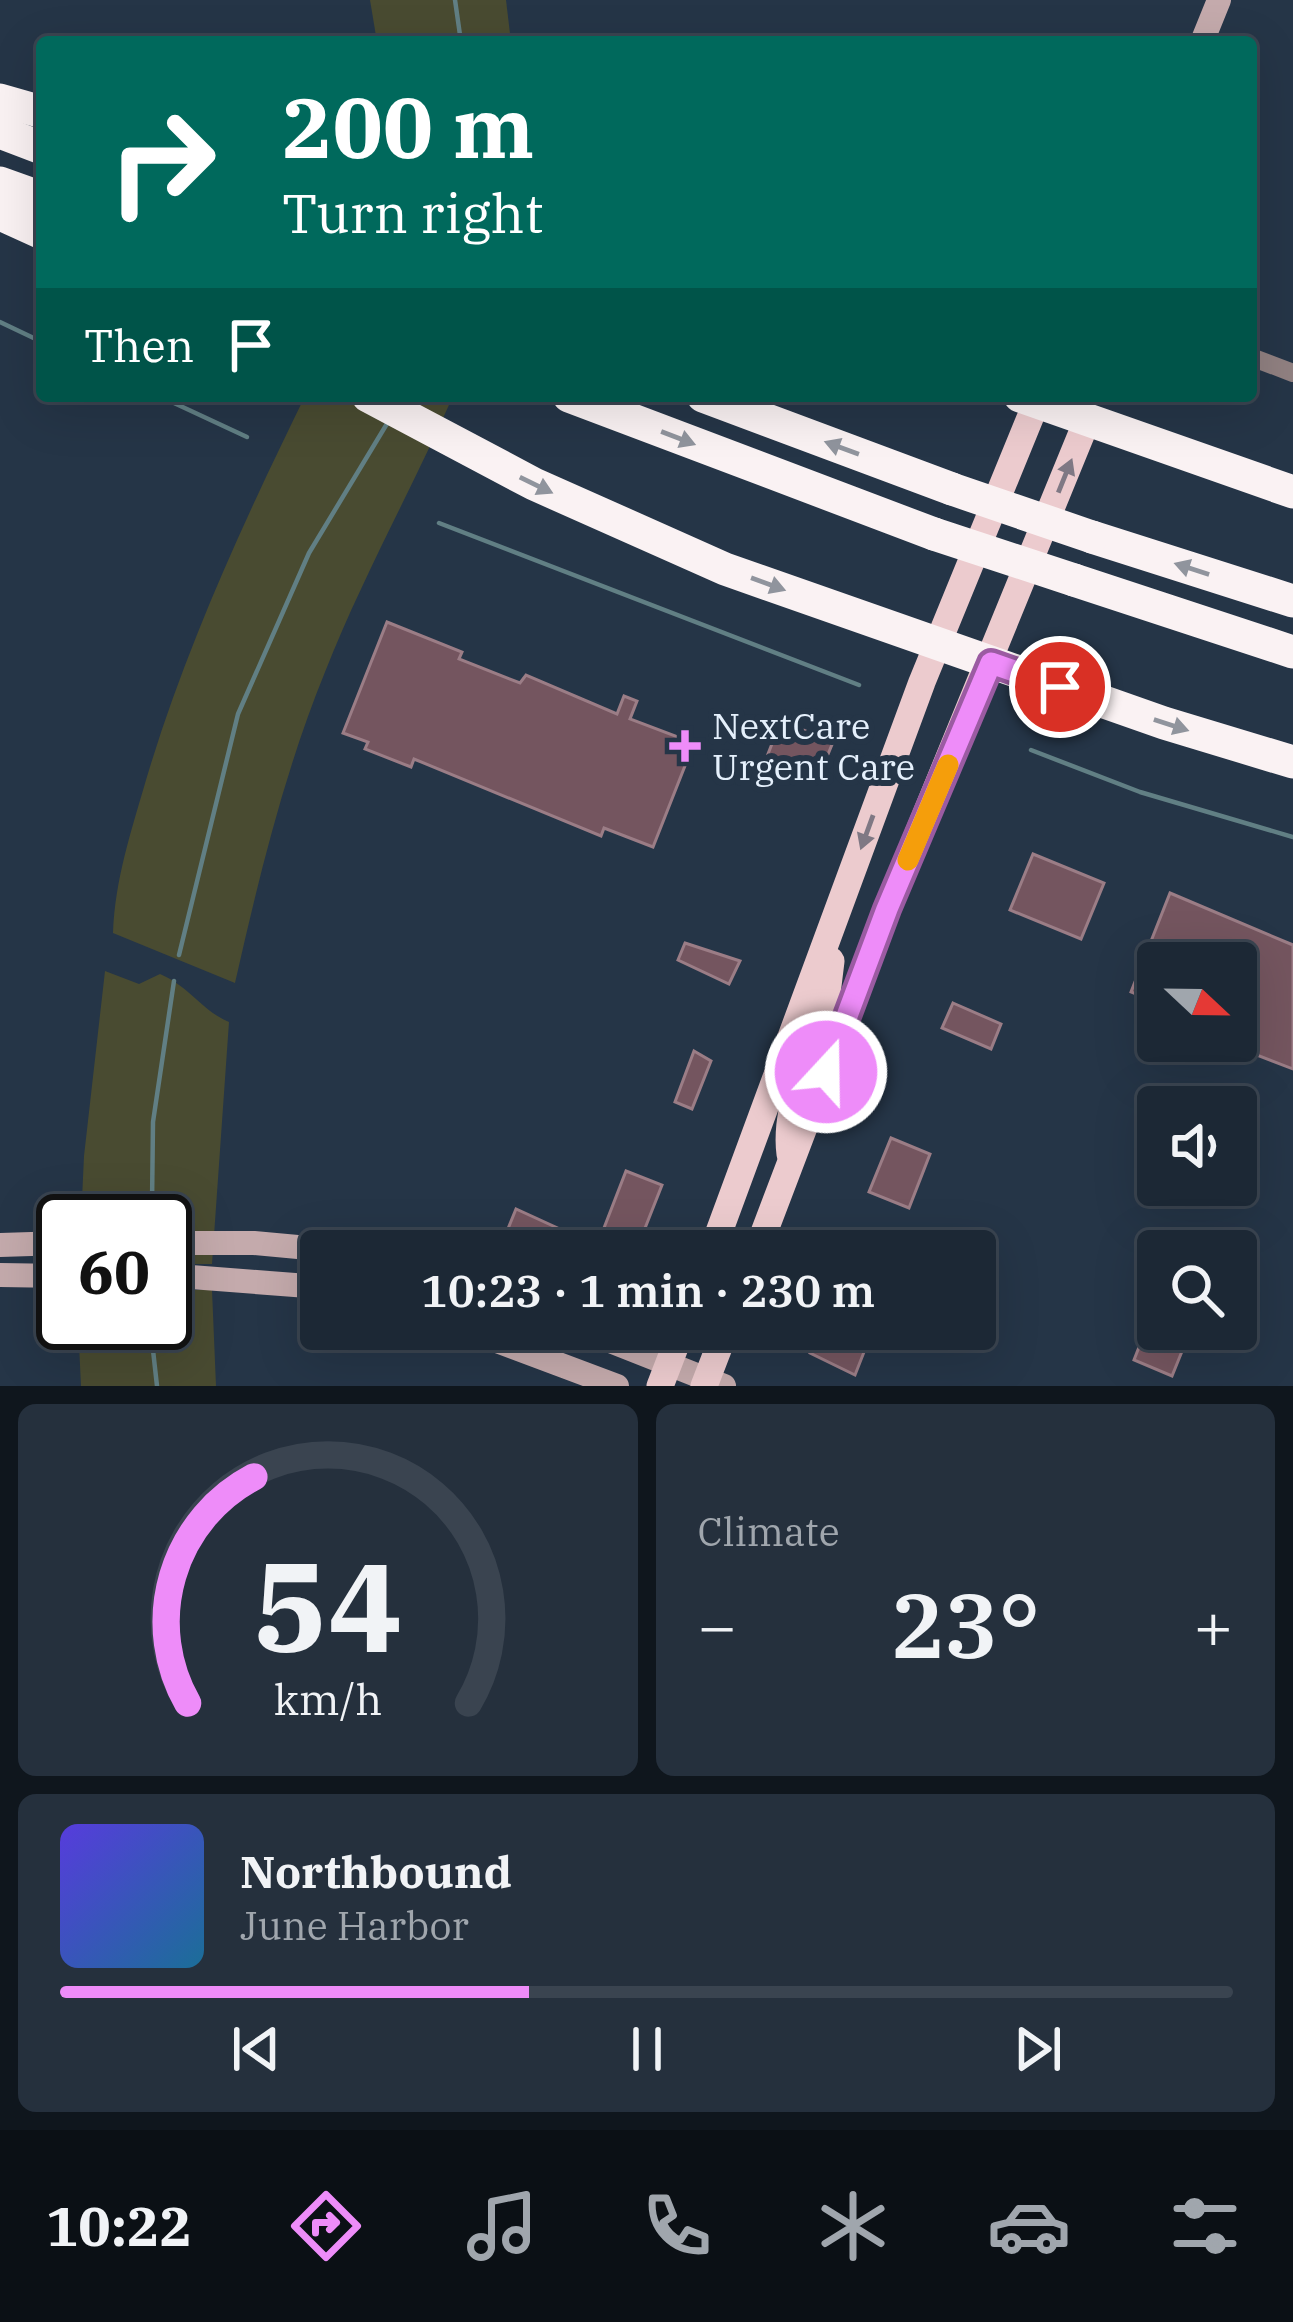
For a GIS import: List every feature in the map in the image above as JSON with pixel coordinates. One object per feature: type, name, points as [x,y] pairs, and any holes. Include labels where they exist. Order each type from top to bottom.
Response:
[{"type":"highway","points":[[0,100],[36,110]]},
{"type":"highway","points":[[0,132],[36,146]]},
{"type":"highway","points":[[0,183],[36,196]]},
{"type":"highway","points":[[0,214],[36,230]]},
{"type":"highway","points":[[380,402],[663,544],[991,663],[1293,762]]},
{"type":"highway","points":[[585,402],[934,534],[1293,652]]},
{"type":"highway","points":[[719,402],[952,489],[1293,601]]},
{"type":"highway","points":[[1059,402],[1092,407],[1293,492]]},
{"type":"main road","points":[[1204,36],[1219,0]]},
{"type":"main road","points":[[720,1230],[1030,402]]},
{"type":"main road","points":[[765,1230],[887,909],[1092,407]]},
{"type":"main road","points":[[826,1072],[818,1056],[827,1007],[832,927]]},
{"type":"main road","points":[[791,1164],[786,1125],[802,1061],[794,1034]]},
{"type":"main road","points":[[192,1243],[300,1247]]},
{"type":"main road","points":[[0,1245],[36,1244]]},
{"type":"main road","points":[[0,1275],[36,1276]]},
{"type":"main road","points":[[192,1277],[300,1285]]},
{"type":"main road","points":[[521,1350],[611,1384]]},
{"type":"main road","points":[[619,1350],[665,1375],[712,1384],[721,1350]]},
{"type":"street","points":[[1257,359],[1293,373]]},
{"type":"green space","points":[[370,0],[506,0],[510,36],[376,36]]},
{"type":"green space","points":[[302,402],[450,402],[339,637],[310,710],[274,826],[235,983],[113,933],[129,837],[162,730],[238,537]]},
{"type":"green space","points":[[105,971],[139,984],[160,974],[229,1022],[212,1264],[192,1264],[192,1194],[82,1194]]},
{"type":"green space","points":[[192,1290],[212,1290],[216,1386],[81,1386],[79,1350],[192,1350]]},
{"type":"building","points":[[387,622],[462,652],[459,659],[520,683],[526,675],[617,714],[624,696],[637,701],[630,719],[694,743],[653,847],[604,828],[601,836],[414,759],[411,767],[365,749],[368,742],[343,733]]},
{"type":"building","points":[[781,721],[833,742],[820,774],[768,754]]},
{"type":"building","points":[[1033,854],[1104,883],[1081,939],[1010,910]]},
{"type":"building","points":[[1170,893],[1293,945],[1293,1069],[1257,1055],[1257,942],[1151,942]]},
{"type":"building","points":[[685,943],[740,961],[729,984],[678,960]]},
{"type":"building","points":[[953,1003],[1001,1024],[991,1049],[942,1028]]},
{"type":"building","points":[[694,1051],[711,1061],[692,1109],[675,1102]]},
{"type":"building","points":[[891,1138],[930,1154],[909,1208],[869,1192]]},
{"type":"building","points":[[626,1171],[662,1185],[644,1230],[603,1230]]},
{"type":"building","points":[[516,1209],[562,1230],[508,1230]]},
{"type":"building","points":[[811,1350],[865,1350],[855,1375]]},
{"type":"building","points":[[1138,1350],[1183,1350],[1172,1376],[1134,1360]]},
{"type":"waterway","points":[[455,0],[460,36]]},
{"type":"waterway","points":[[0,322],[36,339]]},
{"type":"waterway","points":[[172,402],[247,437]]},
{"type":"waterway","points":[[179,955],[238,714],[309,553],[388,422]]},
{"type":"waterway","points":[[439,523],[859,685]]},
{"type":"waterway","points":[[1031,750],[1140,792],[1293,837]]},
{"type":"waterway","points":[[152,1194],[153,1122],[174,981]]},
{"type":"waterway","points":[[153,1350],[157,1386]]},
{"type":"slow traffic","points":[[908,860],[948,765]]},
{"type":"place","name":"NextCare Urgent Care","points":[[685,746]]},
{"type":"route","points":[[826,1072],[887,909],[991,663],[1060,687]]}]
